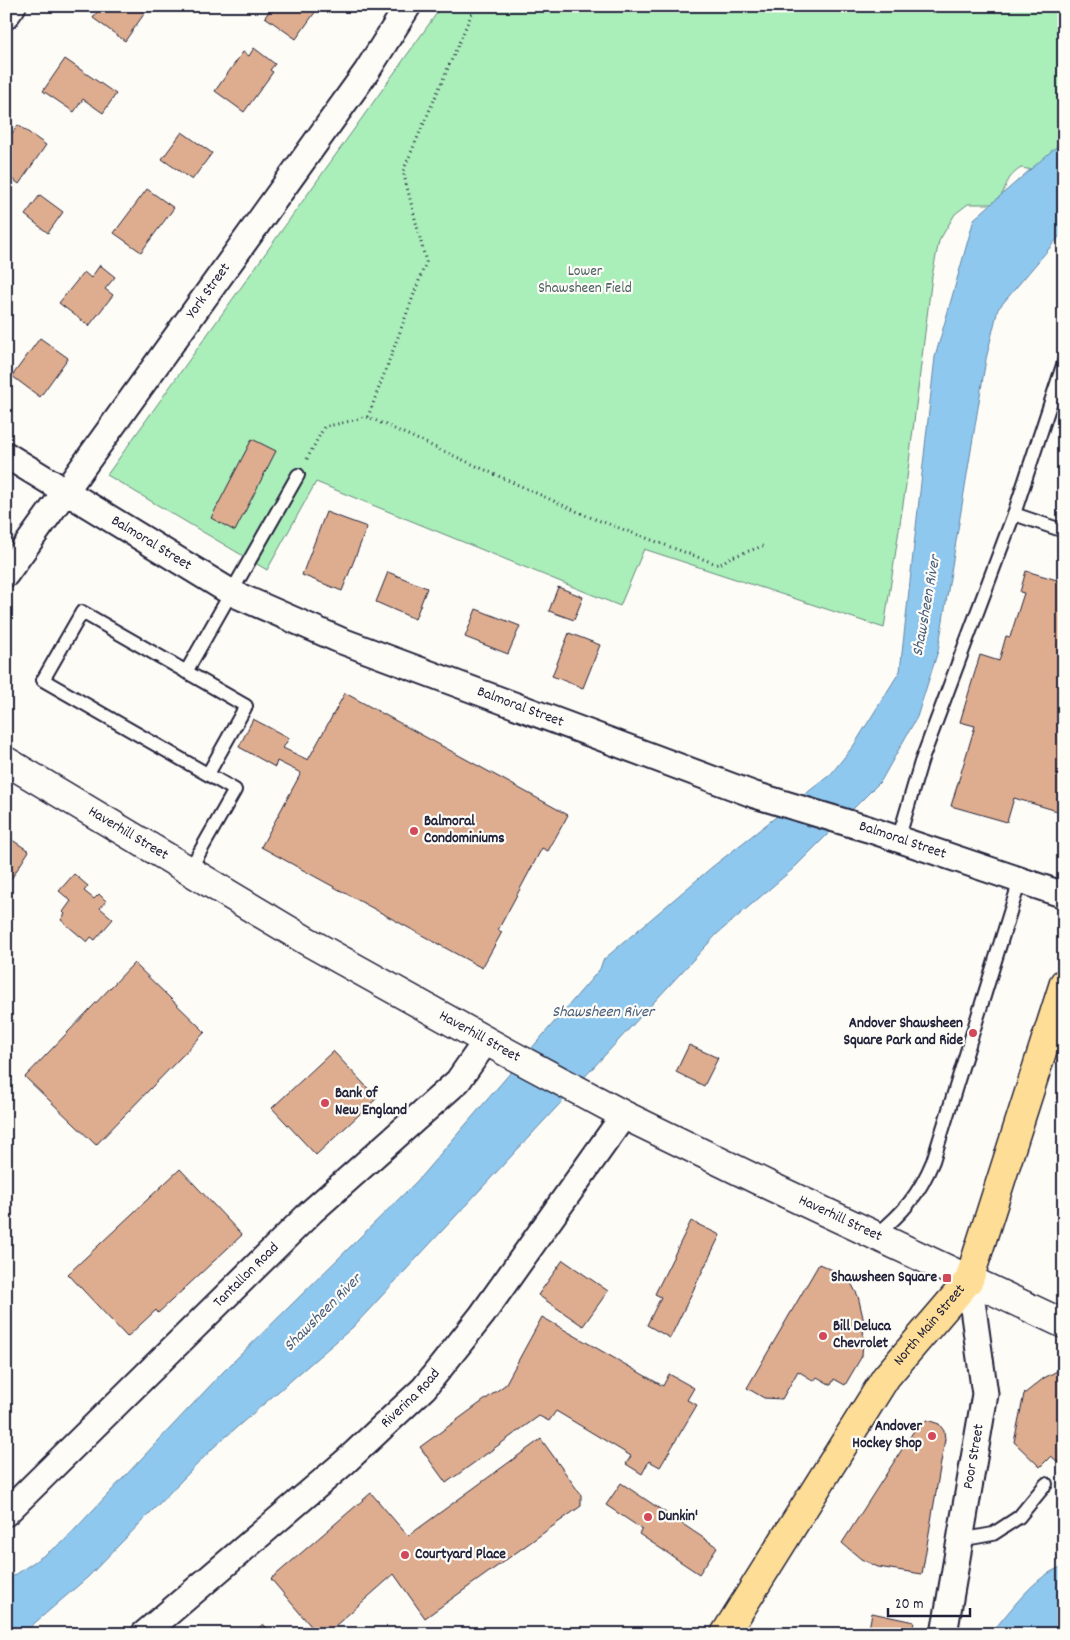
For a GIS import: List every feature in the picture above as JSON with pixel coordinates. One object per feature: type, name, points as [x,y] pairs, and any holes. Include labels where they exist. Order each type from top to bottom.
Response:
[{"type":"main road","name":"Haverhill Street","points":[[6,761],[307,941],[624,1115],[875,1236],[1064,1324]]},
{"type":"main road","name":"North Main Street","points":[[726,1634],[886,1377],[969,1280],[1064,983]]},
{"type":"street","points":[[6,16],[13,6]]},
{"type":"street","name":"York Street","points":[[6,574],[367,71],[408,6]]},
{"type":"street","name":"Balmoral Street","points":[[6,455],[232,592],[342,640],[755,794],[868,829],[1064,895]]},
{"type":"street","name":"Tantallon Road","points":[[6,1512],[311,1212],[497,1047]]},
{"type":"street","name":"Riverina Road","points":[[144,1634],[346,1462],[424,1388],[477,1322],[624,1115]]},
{"type":"street","name":"Poor Street","points":[[944,1634],[985,1394],[969,1280]]},
{"type":"lane","points":[[898,840],[920,762],[1014,514],[1064,362]]},
{"type":"lane","points":[[186,672],[298,475]]},
{"type":"lane","points":[[1014,514],[1064,531]]},
{"type":"lane","points":[[189,870],[235,790],[43,680],[82,612],[246,706],[208,774]]},
{"type":"lane","points":[[875,1236],[902,1214],[923,1184],[933,1161],[1020,880]]},
{"type":"lane","points":[[960,1540],[993,1534],[1019,1518],[1046,1484]]},
{"type":"path","points":[[368,417],[426,262],[403,171],[476,6]]},
{"type":"path","points":[[298,475],[324,427],[368,417],[587,516],[719,564],[729,558],[763,546]]},
{"type":"green space","name":"Lower Shawsheen Field","points":[[442,6],[1064,6],[1064,119],[1051,168],[1045,172],[1021,168],[1008,181],[1002,195],[995,204],[968,204],[955,214],[939,241],[932,276],[907,478],[884,628],[644,549],[620,606],[316,482],[267,570],[107,475]]},
{"type":"water","name":"Shawsheen River","points":[[1064,140],[1064,231],[998,309],[986,359],[938,651],[917,717],[881,781],[794,868],[717,934],[353,1327],[214,1447],[88,1577],[22,1634],[6,1634],[6,1581],[62,1543],[223,1372],[417,1181],[600,969],[603,960],[712,867],[831,774],[854,745],[900,671],[935,357],[974,219]]},
{"type":"water","points":[[1064,1566],[1064,1634],[990,1634],[1033,1585],[1043,1577]]},
{"type":"building","points":[[101,6],[149,7],[125,41],[93,18]]},
{"type":"building","points":[[273,6],[315,6],[318,8],[296,39],[265,17]]},
{"type":"building","points":[[254,48],[275,64],[270,70],[273,72],[244,112],[215,91],[243,52],[249,56]]},
{"type":"building","points":[[65,59],[116,94],[103,113],[83,99],[74,112],[43,91]]},
{"type":"building","points":[[18,125],[46,145],[19,184],[10,177],[6,182],[6,142]]},
{"type":"building","points":[[182,132],[212,153],[192,180],[162,159]]},
{"type":"building","points":[[147,189],[174,208],[141,252],[114,233]]},
{"type":"building","points":[[40,195],[63,212],[48,233],[25,215]]},
{"type":"building","points":[[100,265],[115,277],[105,289],[113,295],[89,326],[59,303],[84,272],[91,278]]},
{"type":"building","points":[[40,338],[68,358],[40,397],[12,376]]},
{"type":"building","points":[[252,439],[276,451],[235,531],[211,518]]},
{"type":"building","points":[[326,512],[367,527],[342,591],[302,575]]},
{"type":"building","points":[[1026,571],[1064,582],[1064,727],[1060,739],[1064,740],[1064,813],[1014,798],[1007,822],[951,806],[975,726],[960,722],[980,655],[999,661],[1006,636],[1010,637],[1024,593],[1020,592]]},
{"type":"building","points":[[388,572],[427,588],[415,619],[376,602]]},
{"type":"building","points":[[558,587],[583,597],[574,620],[549,611]]},
{"type":"building","points":[[476,609],[520,626],[508,654],[465,637]]},
{"type":"building","points":[[569,633],[600,645],[583,688],[552,676]]},
{"type":"building","name":"Balmoral Condominiums","points":[[345,693],[568,815],[548,851],[542,848],[498,930],[502,932],[482,968],[261,847],[301,773],[277,761],[275,767],[239,747],[253,719],[289,738],[283,748],[308,760]]},
{"type":"building","points":[[6,836],[29,851],[6,887]]},
{"type":"building","points":[[74,874],[88,886],[84,891],[94,899],[99,894],[106,901],[100,908],[113,919],[95,940],[91,937],[87,942],[61,920],[65,914],[63,912],[71,901],[59,891]]},
{"type":"building","points":[[134,963],[205,1032],[96,1145],[25,1077]]},
{"type":"building","points":[[689,1045],[718,1058],[704,1086],[676,1072]]},
{"type":"building","points":[[333,1051],[377,1098],[316,1155],[272,1108]]},
{"type":"building","points":[[180,1169],[242,1235],[158,1313],[156,1310],[127,1337],[68,1274]]},
{"type":"building","points":[[691,1221],[720,1235],[670,1338],[647,1325],[661,1297],[655,1294]]},
{"type":"building","points":[[563,1260],[608,1291],[583,1326],[538,1295]]},
{"type":"building","points":[[819,1264],[844,1275],[850,1281],[858,1296],[864,1322],[862,1356],[845,1385],[834,1379],[831,1385],[817,1377],[814,1381],[798,1371],[782,1399],[764,1398],[747,1388]]},
{"type":"building","points":[[542,1317],[663,1386],[669,1374],[694,1388],[687,1400],[697,1405],[660,1467],[649,1461],[642,1474],[626,1464],[631,1456],[556,1411],[549,1421],[539,1416],[446,1483],[420,1447],[505,1385]]},
{"type":"building","points":[[1059,1370],[1064,1372],[1064,1458],[1059,1463],[1051,1456],[1040,1467],[1014,1442],[1024,1394],[1044,1378]]},
{"type":"building","points":[[927,1420],[939,1424],[944,1431],[945,1439],[922,1574],[878,1567],[861,1559],[842,1543],[917,1426]]},
{"type":"building","name":"Courtyard Place","points":[[541,1439],[581,1495],[581,1506],[425,1618],[394,1574],[326,1634],[322,1634],[315,1631],[271,1579],[371,1493],[408,1536]]},
{"type":"building","name":"Dunkin'","points":[[621,1483],[717,1547],[699,1574],[639,1534],[642,1529],[606,1505]]},
{"type":"building","points":[[872,1613],[914,1622],[912,1634],[868,1634]]},
{"type":"building","points":[[263,1624],[273,1634],[252,1634]]},
{"type":"place","name":"Balmoral Condominiums","points":[[414,831]]},
{"type":"place","name":"Andover Shawsheen Square Park and Ride","points":[[973,1033]]},
{"type":"place","name":"Bank of New England","points":[[325,1103]]},
{"type":"place","name":"Shawsheen Square","points":[[947,1278]]},
{"type":"place","name":"Bill Deluca Chevrolet","points":[[823,1336]]},
{"type":"place","name":"Andover Hockey Shop","points":[[932,1436]]},
{"type":"place","name":"Dunkin'","points":[[648,1517]]},
{"type":"place","name":"Courtyard Place","points":[[405,1555]]}]
